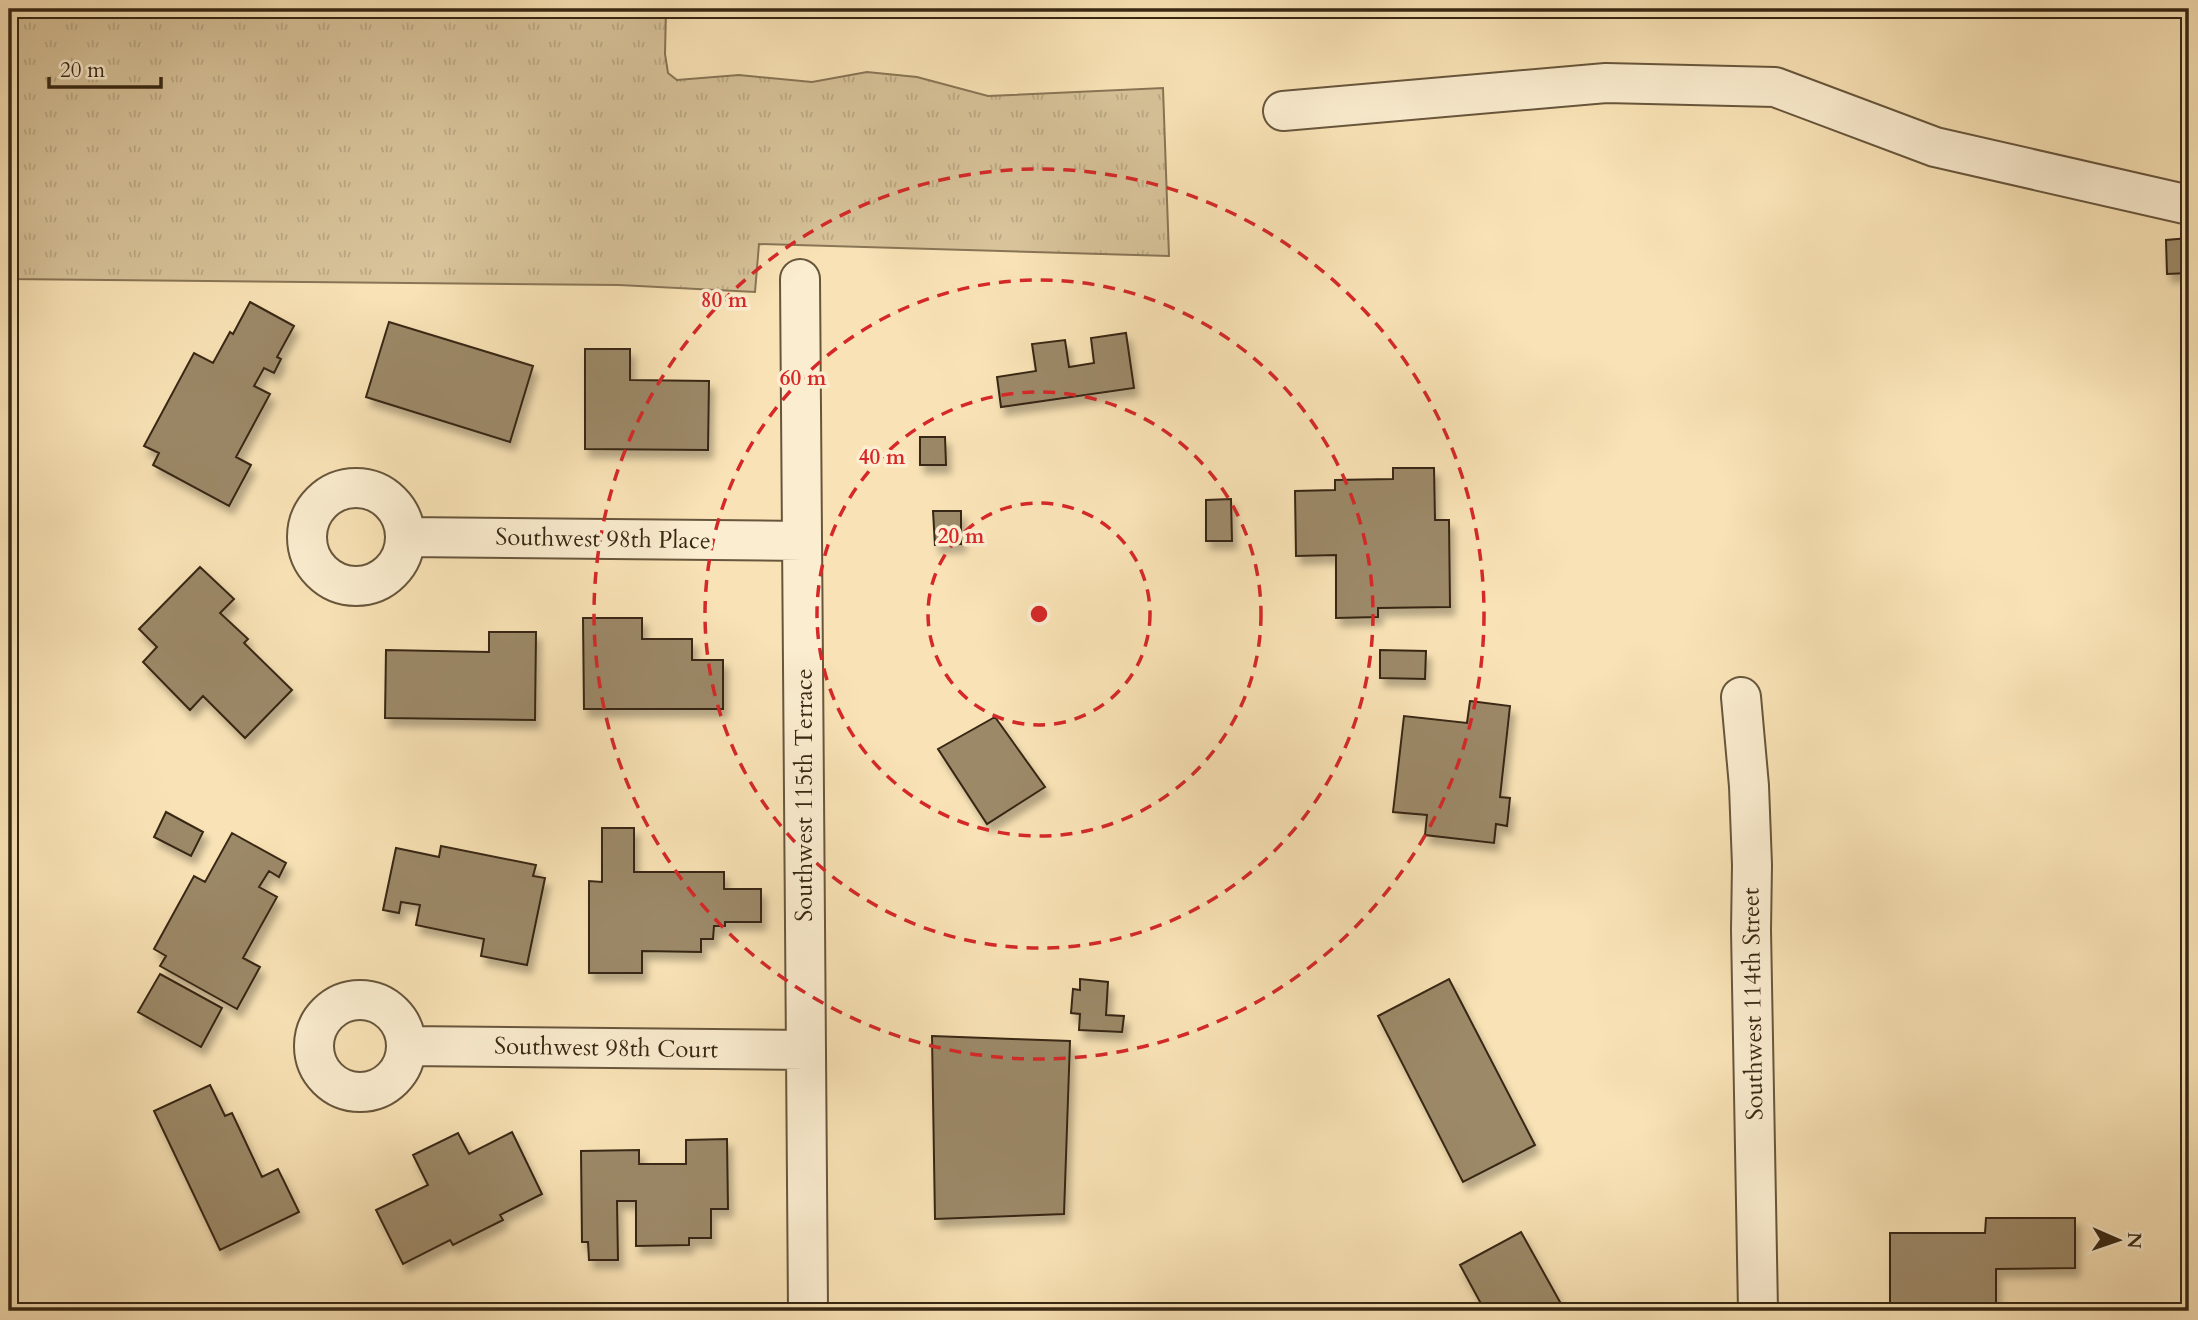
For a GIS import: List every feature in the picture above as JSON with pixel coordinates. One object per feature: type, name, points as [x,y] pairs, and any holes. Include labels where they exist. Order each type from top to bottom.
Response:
[{"type":"street","points":[[1283,111],[1606,83],[1775,87],[1935,147],[2189,205]]},
{"type":"street","name":"Southwest 115th Terrace","points":[[800,279],[808,1311]]},
{"type":"street","name":"Southwest 98th Place","points":[[405,537],[802,541]]},
{"type":"street","name":"Southwest 114th Street","points":[[1741,697],[1749,786],[1758,1311]]},
{"type":"street","name":"Southwest 98th Court","points":[[406,1046],[806,1050]]},
{"type":"green space","points":[[9,9],[666,9],[665,54],[668,73],[677,80],[739,75],[812,82],[867,72],[917,77],[988,96],[1163,88],[1169,256],[759,244],[755,292],[619,285],[9,279]]},
{"type":"building","points":[[2189,238],[2189,273],[2167,274],[2166,240]]},
{"type":"building","points":[[250,302],[294,326],[277,357],[281,359],[274,373],[264,368],[254,386],[270,394],[236,457],[251,465],[229,506],[153,465],[159,453],[144,446],[194,353],[213,363]]},
{"type":"building","points":[[389,322],[533,366],[510,442],[366,397]]},
{"type":"building","points":[[1126,333],[1134,388],[1001,407],[997,377],[1036,371],[1032,344],[1065,340],[1069,367],[1094,363],[1091,338]]},
{"type":"building","points":[[585,349],[630,349],[630,380],[709,381],[708,450],[585,449]]},
{"type":"building","points":[[920,437],[945,437],[946,465],[920,465]]},
{"type":"building","points":[[1393,468],[1434,468],[1435,520],[1449,520],[1450,607],[1378,608],[1378,617],[1336,618],[1336,555],[1296,556],[1295,491],[1335,490],[1335,480],[1393,479]]},
{"type":"building","points":[[1231,499],[1232,541],[1206,541],[1206,500]]},
{"type":"building","points":[[933,511],[961,511],[961,544],[935,545]]},
{"type":"building","points":[[200,567],[234,599],[220,613],[248,639],[244,643],[292,690],[245,738],[203,696],[190,710],[143,662],[157,647],[139,629]]},
{"type":"building","points":[[583,618],[642,618],[642,639],[692,639],[692,660],[723,660],[723,709],[584,709]]},
{"type":"building","points":[[489,632],[536,632],[535,720],[385,718],[386,650],[489,652]]},
{"type":"building","points":[[1380,650],[1426,651],[1425,679],[1380,678]]},
{"type":"building","points":[[1470,701],[1510,706],[1500,797],[1510,798],[1507,826],[1496,824],[1494,843],[1425,835],[1427,815],[1393,812],[1404,716],[1467,723]]},
{"type":"building","points":[[995,717],[1045,787],[987,824],[938,749]]},
{"type":"building","points":[[166,812],[203,832],[191,856],[154,837]]},
{"type":"building","points":[[602,828],[634,828],[634,872],[724,872],[724,889],[761,889],[761,922],[725,922],[725,926],[714,926],[713,939],[701,939],[701,952],[642,951],[642,973],[589,973],[589,881],[602,882]]},
{"type":"building","points":[[232,833],[286,863],[279,877],[269,871],[259,887],[277,897],[243,958],[260,967],[237,1009],[160,966],[166,956],[154,949],[194,876],[205,882]]},
{"type":"building","points":[[441,846],[536,865],[533,876],[545,878],[527,965],[481,956],[484,939],[416,925],[420,905],[401,902],[399,913],[383,910],[396,848],[439,857]]},
{"type":"building","points":[[160,974],[222,1008],[201,1047],[138,1012]]},
{"type":"building","points":[[1080,979],[1108,982],[1106,1015],[1124,1016],[1122,1032],[1079,1030],[1080,1014],[1071,1013],[1073,989],[1080,990]]},
{"type":"building","points":[[1449,979],[1535,1145],[1463,1182],[1378,1016]]},
{"type":"building","points":[[932,1036],[1070,1041],[1064,1214],[935,1219]]},
{"type":"building","points":[[210,1085],[225,1116],[232,1113],[262,1177],[278,1169],[299,1212],[220,1250],[154,1111]]},
{"type":"building","points":[[512,1132],[542,1194],[500,1215],[503,1220],[453,1245],[450,1240],[403,1264],[376,1210],[428,1185],[413,1155],[458,1133],[469,1154]]},
{"type":"building","points":[[727,1139],[728,1209],[711,1209],[711,1238],[689,1238],[689,1245],[636,1246],[636,1201],[617,1201],[618,1260],[589,1260],[588,1242],[582,1242],[581,1151],[639,1150],[639,1164],[686,1164],[686,1140]]},
{"type":"building","points":[[1986,1218],[2075,1218],[2075,1268],[1996,1269],[1996,1311],[1890,1311],[1890,1233],[1985,1233]]},
{"type":"building","points":[[1521,1232],[1565,1311],[1485,1311],[1460,1265]]},
{"type":"building","points":[[372,1305],[405,1305],[405,1311],[372,1311]]}]
